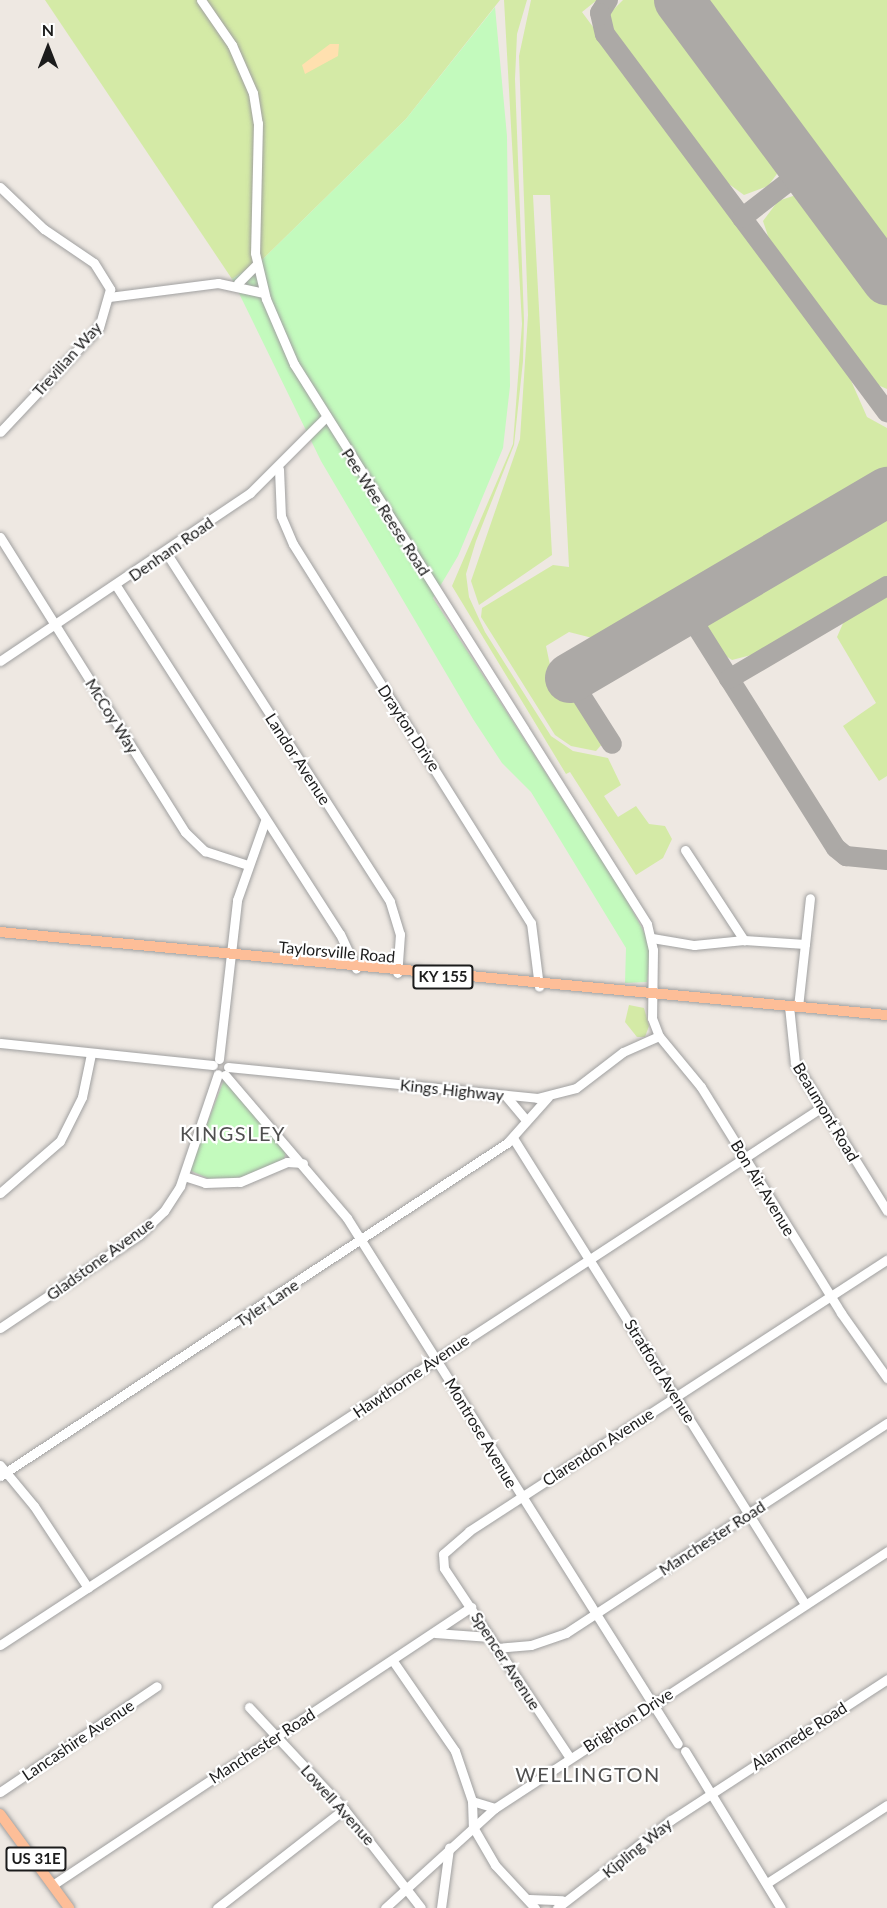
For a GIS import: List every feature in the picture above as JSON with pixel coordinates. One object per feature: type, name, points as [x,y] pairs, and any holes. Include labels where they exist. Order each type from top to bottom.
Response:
[{"type":"main road","name":"Taylorsville Road","points":[[0,932],[398,973],[887,1015]]},
{"type":"main road","name":"US 31E","points":[[0,1814],[54,1884],[69,1908]]},
{"type":"street","name":"Pee Wee Reese Road","points":[[201,0],[237,54],[256,106],[257,264],[264,293],[294,364],[652,938]]},
{"type":"street","points":[[1,190],[94,263],[109,285],[109,297],[238,284],[264,293]]},
{"type":"street","points":[[238,284],[257,264]]},
{"type":"street","name":"Trevilian Way","points":[[0,432],[99,327],[109,297]]},
{"type":"street","name":"Denham Road","points":[[0,661],[167,554],[279,469],[326,417]]},
{"type":"street","name":"Drayton Drive","points":[[279,469],[281,516],[293,544],[531,923],[539,986]]},
{"type":"street","name":"McCoy Way","points":[[0,537],[189,837],[205,851],[248,866]]},
{"type":"street","name":"Landor Avenue","points":[[167,554],[390,902],[400,934],[398,973]]},
{"type":"street","points":[[117,587],[265,821],[340,934],[356,969]]},
{"type":"street","points":[[0,1043],[91,1054],[216,1062],[230,957],[248,866],[265,821]]},
{"type":"street","points":[[685,850],[744,940]]},
{"type":"street","name":"Beaumont Road","points":[[810,898],[794,1006],[793,1057],[887,1211]]},
{"type":"street","points":[[653,996],[652,938],[694,945],[744,940],[805,944]]},
{"type":"street","name":"Bon Air Avenue","points":[[653,996],[652,1018],[659,1036],[687,1067],[830,1295],[887,1378]]},
{"type":"street","name":"Kings Highway","points":[[224,1072],[548,1097],[587,1082],[623,1052],[659,1036]]},
{"type":"street","points":[[0,1192],[60,1141],[82,1097],[91,1054]]},
{"type":"street","name":"Montrose Avenue","points":[[216,1062],[303,1163],[361,1239],[521,1498],[651,1705],[682,1748],[781,1908]]},
{"type":"street","name":"Gladstone Avenue","points":[[0,1328],[139,1235],[164,1212],[184,1176],[224,1072]]},
{"type":"street","points":[[505,1095],[525,1119]]},
{"type":"street","name":"Tyler Lane","points":[[2,1471],[513,1138],[525,1119],[548,1097]]},
{"type":"street","name":"Hawthorne Avenue","points":[[0,1645],[822,1107]]},
{"type":"street","name":"Stratford Avenue","points":[[513,1138],[591,1258],[805,1604]]},
{"type":"street","points":[[287,1162],[290,1148]]},
{"type":"street","points":[[184,1176],[205,1183],[240,1182],[287,1162],[303,1163]]},
{"type":"street","name":"Clarendon Avenue","points":[[442,1565],[443,1554],[456,1540],[887,1260]]},
{"type":"street","name":"Manchester Road","points":[[497,1648],[552,1640],[595,1615],[887,1423]]},
{"type":"street","points":[[2,1471],[88,1588]]},
{"type":"street","name":"Brighton Drive","points":[[385,1908],[449,1846],[495,1808],[887,1551]]},
{"type":"street","name":"Spencer Avenue","points":[[442,1565],[570,1758]]},
{"type":"street","name":"Manchester Road","points":[[54,1884],[393,1661],[471,1607]]},
{"type":"street","points":[[435,1633],[490,1637]]},
{"type":"street","points":[[393,1661],[455,1751],[472,1801],[473,1827],[504,1877],[529,1899],[535,1908]]},
{"type":"street","name":"Alanmede Road","points":[[711,1794],[887,1678]]},
{"type":"street","name":"Lancashire Avenue","points":[[0,1792],[157,1686]]},
{"type":"street","name":"Lowell Avenue","points":[[249,1707],[275,1738],[344,1809],[407,1886],[422,1908]]},
{"type":"street","name":"Kipling Way","points":[[529,1899],[560,1904],[595,1882],[711,1794]]},
{"type":"street","points":[[472,1801],[495,1808]]},
{"type":"street","points":[[766,1883],[887,1805]]},
{"type":"street","points":[[217,1908],[344,1809]]},
{"type":"street","points":[[441,1908],[449,1846]]},
{"type":"green space","points":[[45,0],[500,0],[406,119],[263,259],[232,279]]},
{"type":"green space","points":[[504,0],[527,0],[517,34],[515,79],[524,320],[523,361],[514,445],[476,541],[466,574],[469,597],[485,632],[551,736],[573,751],[608,758],[621,785],[604,796],[618,817],[636,806],[649,824],[665,826],[672,839],[663,858],[636,875],[570,772],[566,774],[452,586],[513,444],[522,324]]},
{"type":"green space","points":[[531,0],[597,0],[582,12],[849,376],[867,417],[887,428],[887,474],[604,641],[569,632],[546,646],[554,684],[577,700],[603,743],[596,751],[571,746],[555,735],[481,617],[482,608],[553,565],[569,567],[550,195],[533,195],[552,555],[479,605],[471,581],[520,439],[528,315],[519,56]]},
{"type":"green space","points":[[623,0],[664,0],[777,154],[782,167],[768,186],[744,195],[722,179],[684,131],[612,33],[609,14]]},
{"type":"green space","points":[[695,0],[887,0],[887,260]]},
{"type":"green space","points":[[495,7],[507,136],[510,386],[503,448],[458,556],[433,598],[622,891],[651,945],[647,982],[625,983],[626,948],[531,792],[502,763],[473,719],[321,461],[232,279],[263,259],[406,119]]},
{"type":"green space","points":[[802,193],[887,302],[887,389],[869,381],[771,245],[763,221],[778,201]]},
{"type":"green space","points":[[887,503],[887,576],[755,654],[732,660],[720,652],[707,628],[716,605]]},
{"type":"green space","points":[[887,596],[887,776],[879,781],[843,726],[876,703],[837,637],[844,621]]},
{"type":"green space","points":[[629,1005],[644,1008],[649,1026],[645,1037],[637,1037],[625,1022]]},
{"type":"green space","points":[[224,1080],[286,1152],[284,1159],[254,1176],[212,1180],[189,1170]]},
{"type":"sand","points":[[330,44],[339,44],[338,56],[305,74],[302,65]]},
{"type":"taxiway","points":[[608,0],[600,13],[605,34],[887,413]]},
{"type":"taxiway","points":[[742,218],[805,169]]},
{"type":"taxiway","points":[[729,679],[887,586]]},
{"type":"taxiway","points":[[686,610],[836,848],[846,856],[887,860]]},
{"type":"taxiway","points":[[570,678],[612,744]]},
{"type":"runway","points":[[679,0],[887,280]]},
{"type":"runway","points":[[570,678],[887,492]]},
{"type":"district","name":"KINGSLEY","points":[[233,1133]]},
{"type":"district","name":"WELLINGTON","points":[[588,1774]]}]
